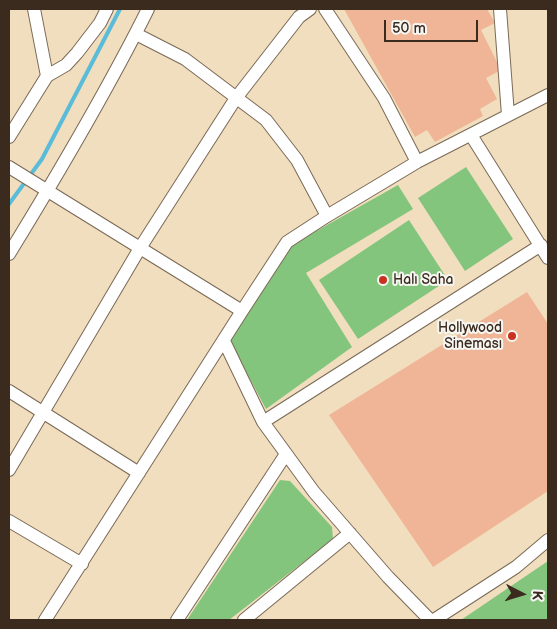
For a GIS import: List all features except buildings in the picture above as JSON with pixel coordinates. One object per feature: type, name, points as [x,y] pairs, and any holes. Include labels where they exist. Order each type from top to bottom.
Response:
[{"type":"street","points":[[34,9],[46,76]]},
{"type":"street","points":[[9,137],[46,76],[66,65],[77,53],[100,22],[107,9]]},
{"type":"street","points":[[9,254],[42,187],[136,34],[148,9]]},
{"type":"street","points":[[9,470],[140,248],[236,98],[299,17],[310,9]]},
{"type":"street","points":[[325,9],[384,98],[417,162]]},
{"type":"street","points":[[500,9],[508,115]]},
{"type":"street","points":[[136,34],[185,59],[266,120],[297,160],[327,216]]},
{"type":"street","points":[[44,620],[82,564],[287,242],[417,162],[548,95]]},
{"type":"street","points":[[471,135],[548,258]]},
{"type":"street","points":[[11,168],[242,311]]},
{"type":"street","points":[[263,422],[541,246]]},
{"type":"street","points":[[224,341],[263,422],[314,492],[430,620]]},
{"type":"street","points":[[9,390],[139,473]]},
{"type":"street","points":[[177,620],[286,454]]},
{"type":"street","points":[[9,521],[82,564]]},
{"type":"street","points":[[244,620],[350,533]]},
{"type":"street","points":[[434,620],[516,567],[548,540]]},
{"type":"green space","name":"Halı Saha","points":[[466,167],[513,239],[465,271],[418,198]]},
{"type":"green space","points":[[398,185],[413,209],[306,273],[352,347],[266,409],[230,342],[288,247]]},
{"type":"green space","name":"Halı Saha","points":[[409,220],[448,280],[358,339],[319,280]]},
{"type":"green space","points":[[280,480],[290,481],[332,527],[333,539],[229,620],[187,620]]},
{"type":"green space","points":[[548,561],[548,620],[461,620]]},
{"type":"waterway","points":[[9,204],[42,159],[120,9]]},
{"type":"place","name":"Halı Saha","points":[[383,280]]},
{"type":"place","name":"Hollywood Sineması","points":[[512,336]]}]
